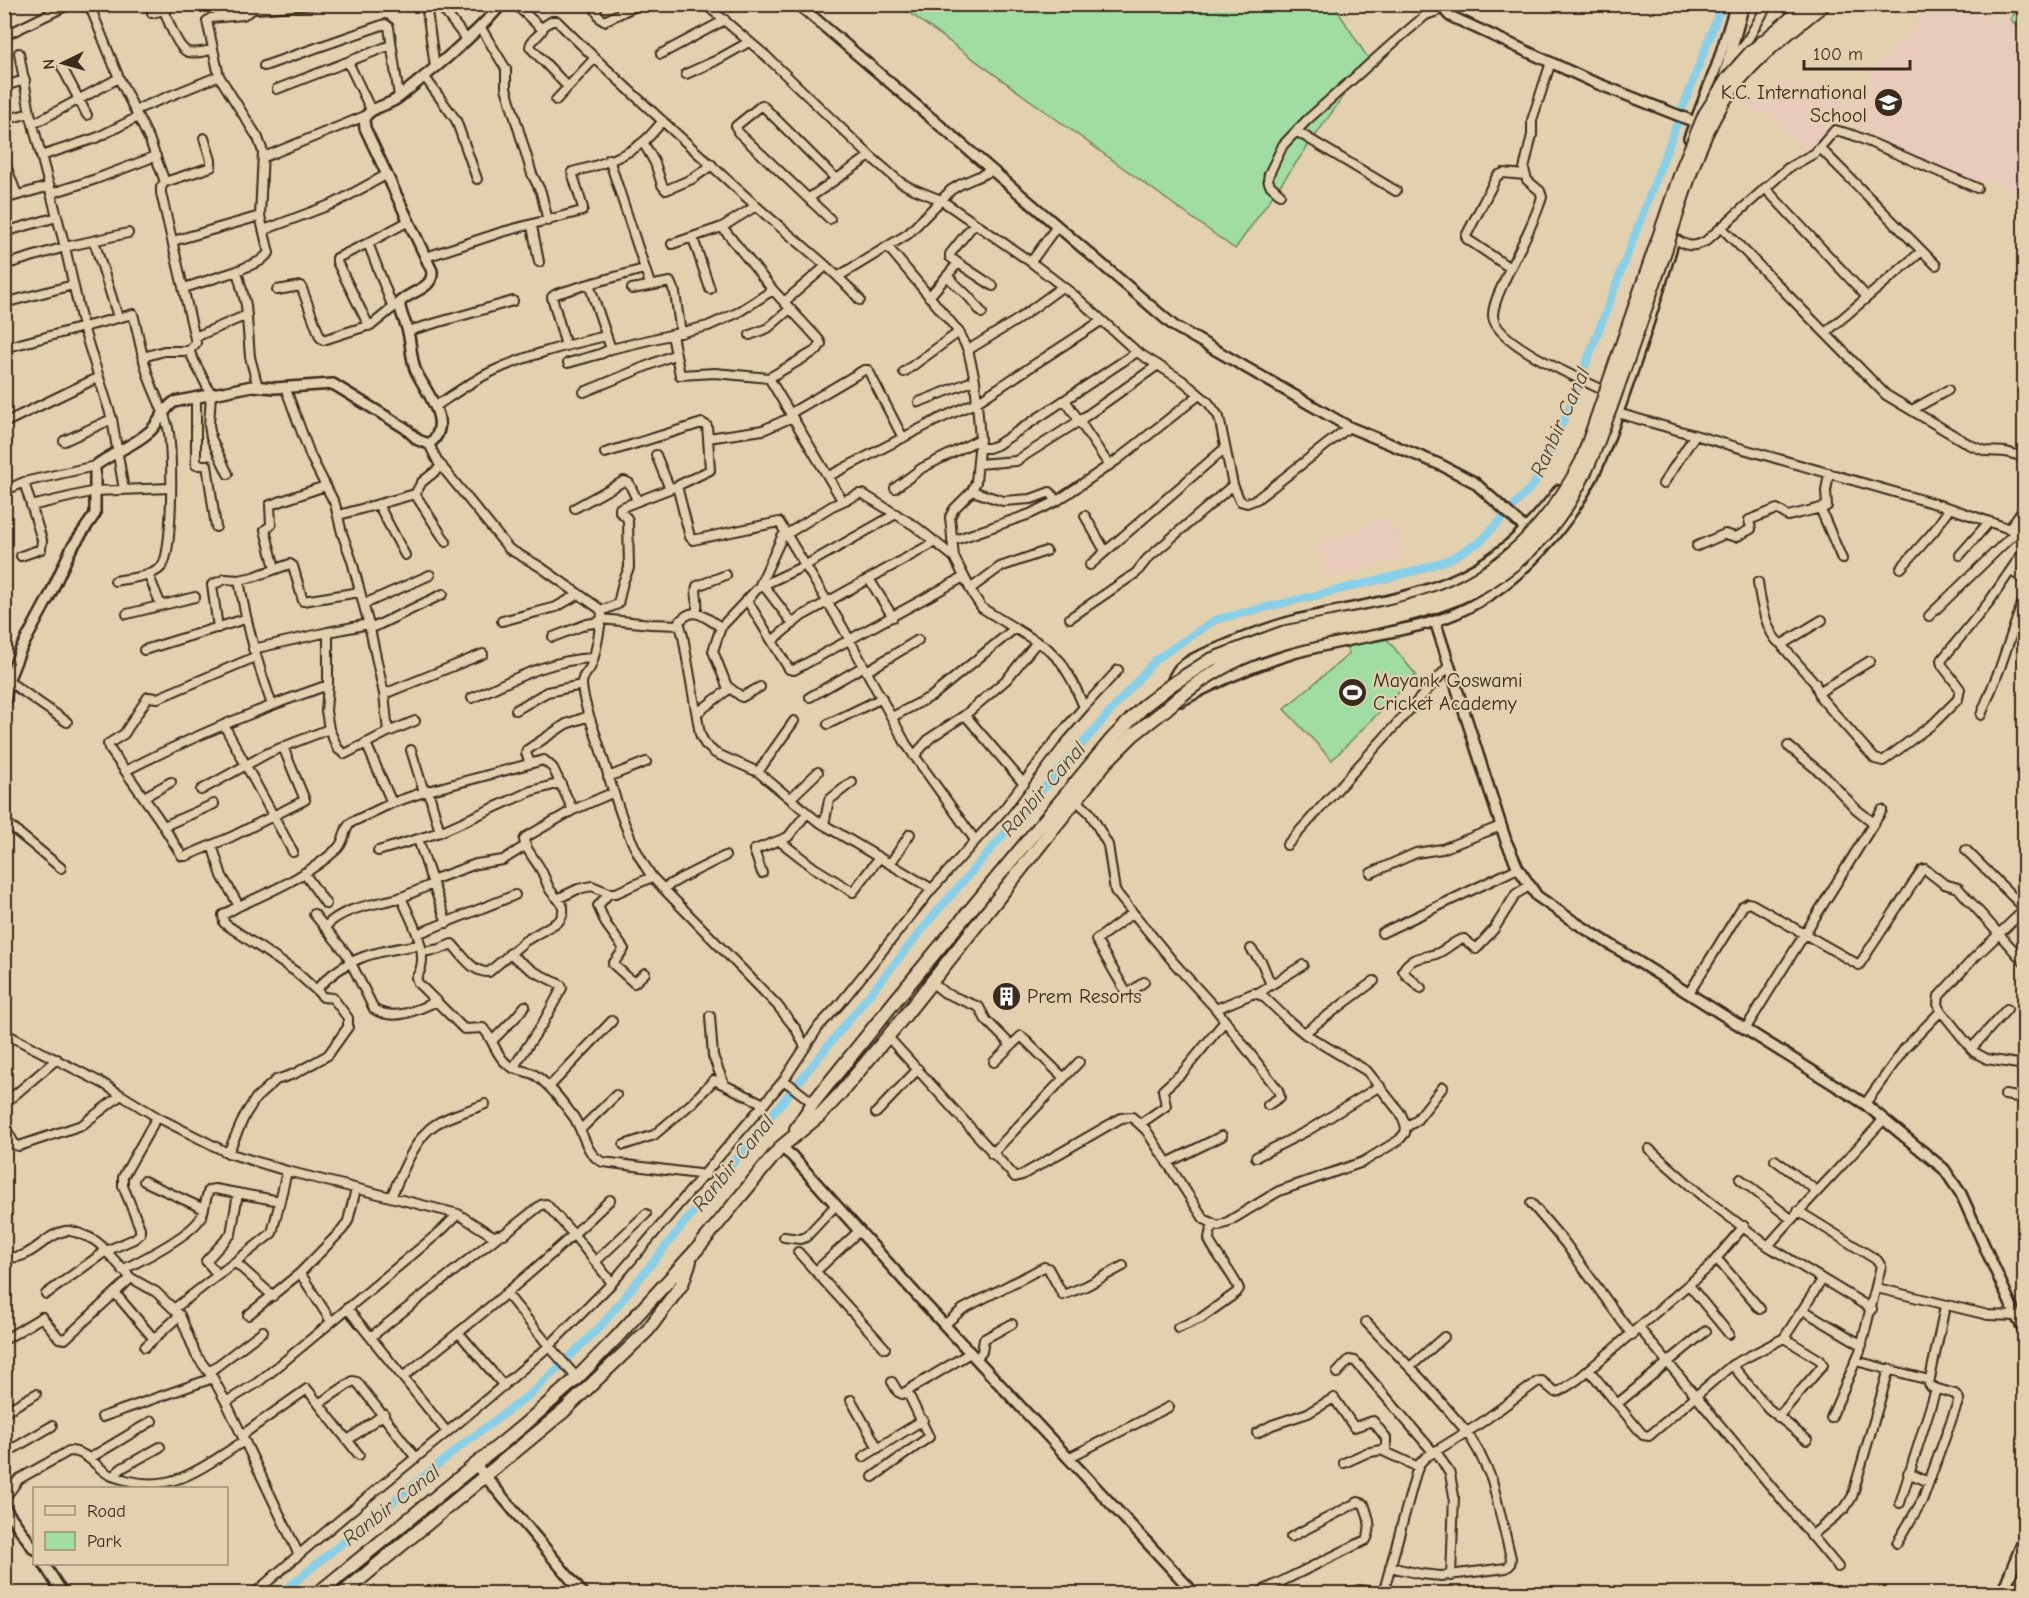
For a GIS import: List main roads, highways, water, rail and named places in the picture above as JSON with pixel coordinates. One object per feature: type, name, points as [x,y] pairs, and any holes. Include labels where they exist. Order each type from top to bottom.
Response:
[{"type":"highway","points":[[790,1138],[813,1103],[999,874],[1112,740],[1145,705],[1210,660],[1266,638],[1293,630],[1386,612],[1433,600],[1495,566],[1529,538],[1561,497],[1582,461],[1684,164],[1705,114],[1728,78],[1751,52],[1808,4]]},
{"type":"highway","points":[[317,1593],[524,1425],[573,1373],[625,1328],[695,1251],[781,1147],[828,1107],[888,1037],[1120,747],[1214,672],[1255,653],[1293,641],[1423,612],[1470,593],[1512,566],[1543,537],[1568,504],[1587,470],[1633,346],[1694,162],[1712,124],[1732,89],[1749,70],[1824,4]]},
{"type":"highway","points":[[342,1593],[564,1412],[648,1330],[682,1284],[695,1251]]},
{"type":"main road","points":[[2004,1589],[2025,1540]]},
{"type":"waterway","name":"Ranbir Canal","points":[[280,1594],[462,1445],[533,1392],[601,1326],[934,915],[1155,660],[1215,620],[1416,571],[1450,559],[1481,541],[1534,484],[1569,409],[1722,4]]},
{"type":"place","name":"K.C. International School","points":[[1888,103]]},
{"type":"place","name":"Mayank Goswami Cricket Academy","points":[[1352,692]]},
{"type":"place","name":"Prem Resorts","points":[[1006,996]]}]
